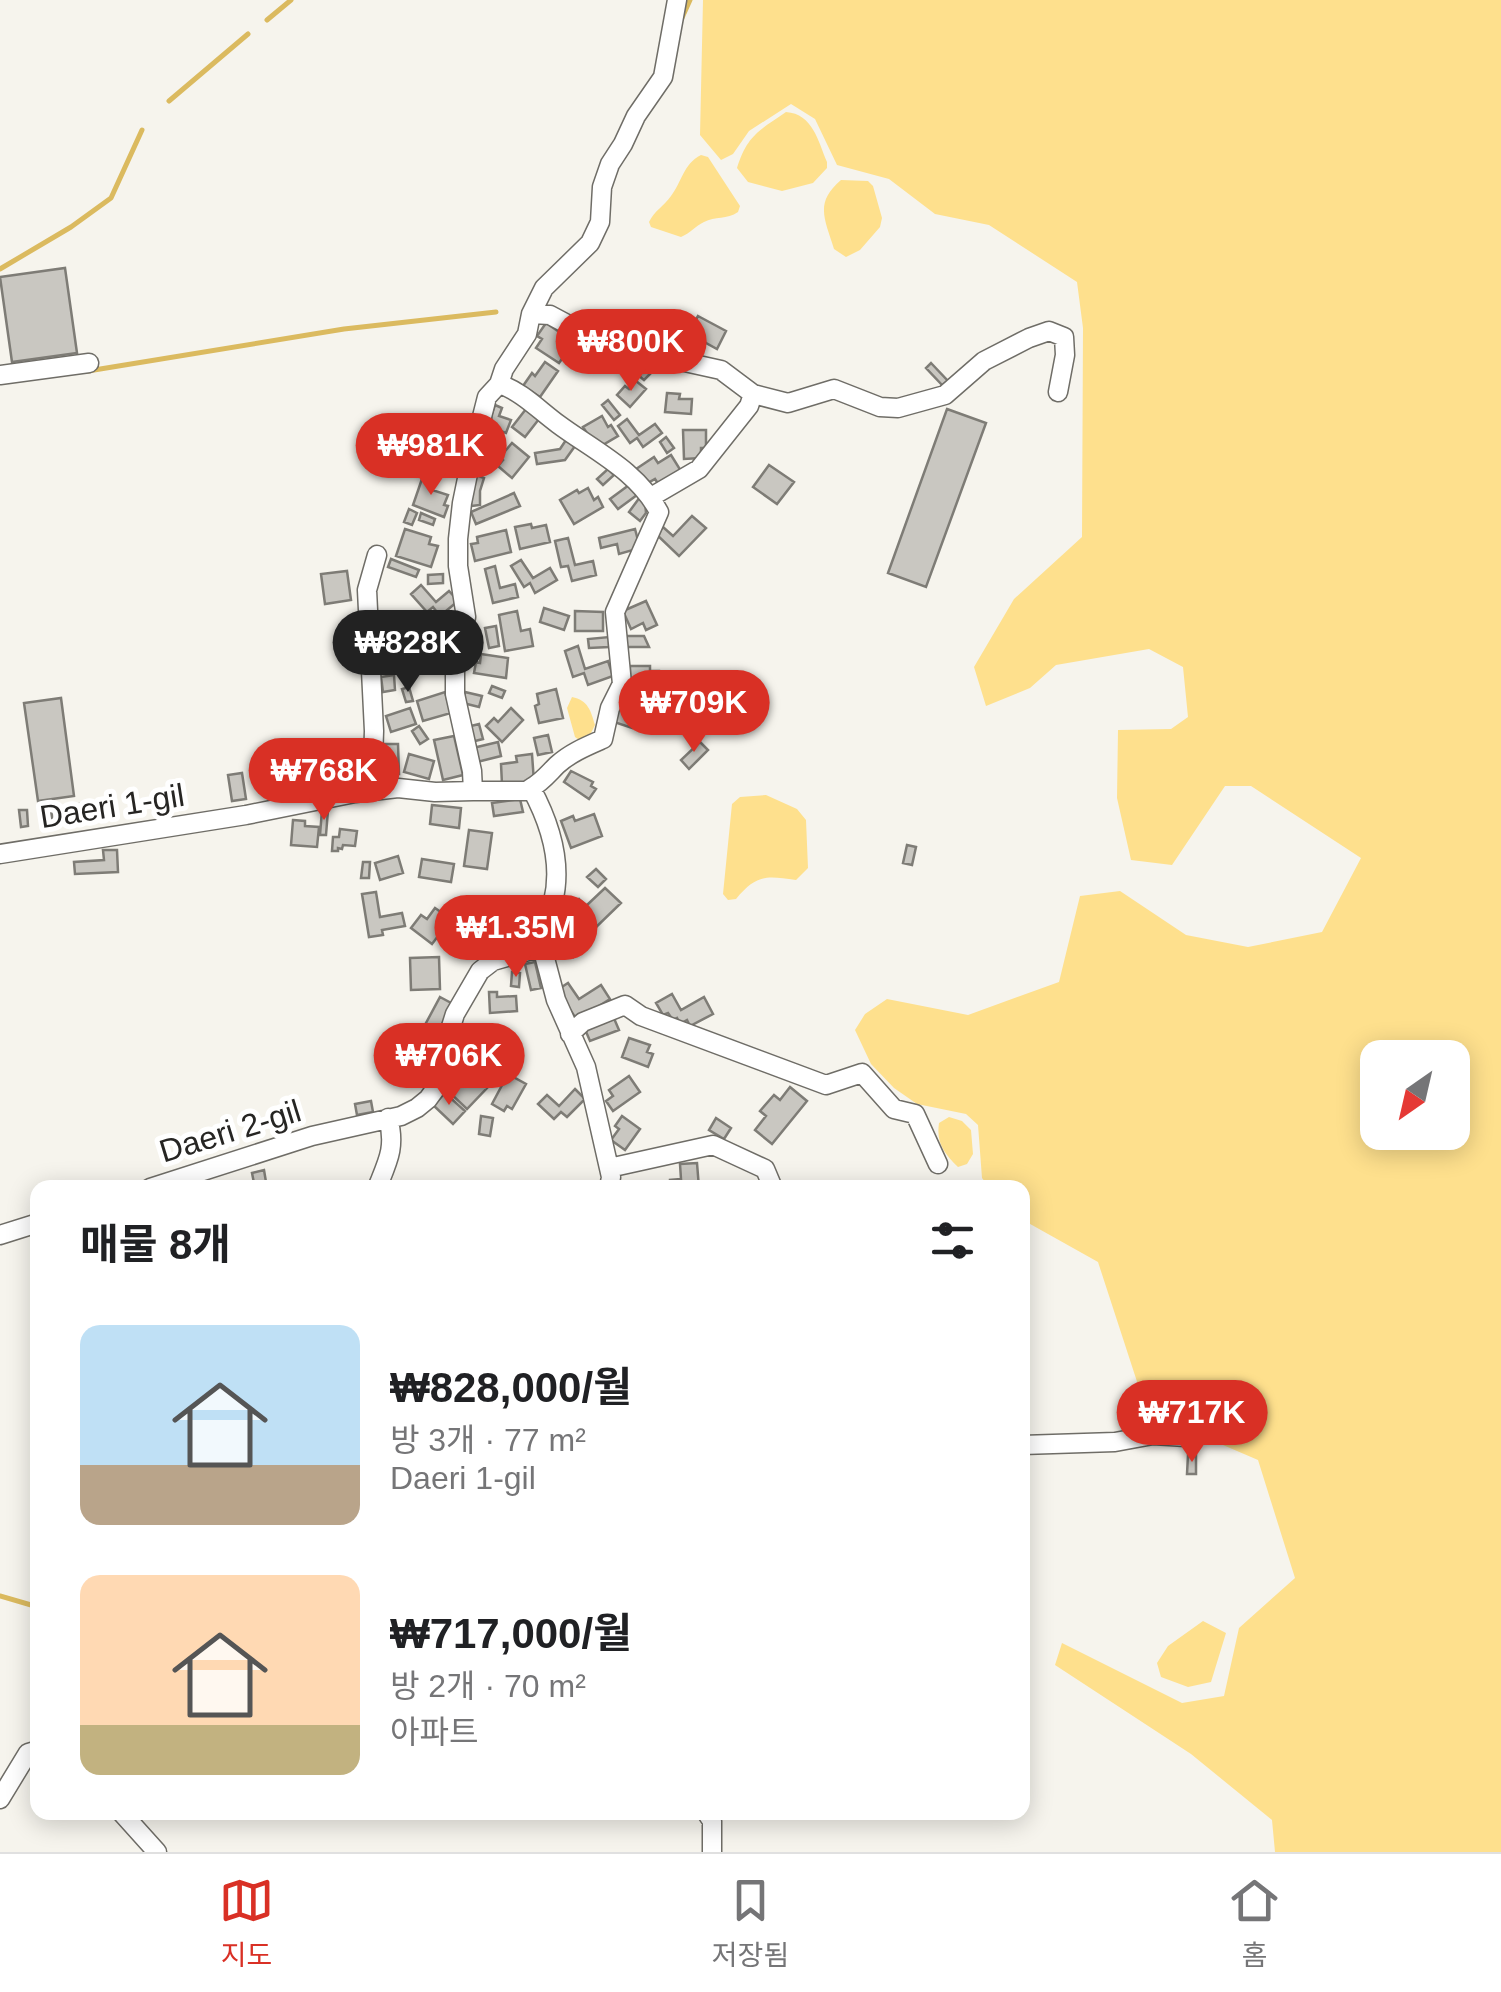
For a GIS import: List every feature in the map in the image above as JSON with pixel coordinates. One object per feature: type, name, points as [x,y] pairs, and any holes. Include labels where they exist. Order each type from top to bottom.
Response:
[{"type":"street","points":[[472,791],[472,771],[455,694],[454,670],[466,617],[458,539],[462,503],[487,397],[499,384],[527,334],[531,314],[544,288],[590,243],[600,222],[602,186],[610,164],[663,77],[677,0]]},
{"type":"street","points":[[531,314],[550,316],[580,331],[616,336],[653,354],[720,370],[753,394],[788,404],[834,389],[880,407],[898,408],[944,395],[984,361],[1049,331],[1064,337],[1058,392]]},
{"type":"street","points":[[0,376],[90,363]]},
{"type":"street","points":[[499,384],[514,389],[614,462],[651,497],[659,512],[615,612],[622,684],[610,708],[603,738],[580,748],[531,788],[555,848],[557,870],[554,902],[542,947],[556,1000],[586,1066],[609,1178],[713,1145],[765,1169],[769,1180]]},
{"type":"street","points":[[651,497],[699,469],[749,406],[753,394]]},
{"type":"street","points":[[372,790],[374,732],[367,590],[377,555]]},
{"type":"street","name":"Daeri 1-gil","points":[[0,854],[246,815],[372,790],[531,788]]},
{"type":"street","name":"Daeri 2-gil","points":[[175,1180],[312,1136],[401,1116],[428,1099],[450,1070],[449,1034],[455,1014],[480,971],[493,961],[542,947]]},
{"type":"street","points":[[570,1034],[583,1022],[625,1005],[641,1016],[826,1085],[862,1074],[894,1109],[915,1114],[938,1164]]},
{"type":"street","points":[[381,1180],[393,1140],[388,1118]]},
{"type":"street","points":[[0,1235],[30,1226]]},
{"type":"street","points":[[1030,1444],[1115,1442],[1154,1434],[1186,1436]]},
{"type":"street","points":[[0,1799],[30,1753]]},
{"type":"street","points":[[128,1820],[157,1852]]},
{"type":"street","points":[[712,1820],[712,1852]]},
{"type":"shaded area","points":[[703,0],[1501,0],[1501,1852],[1275,1852],[1272,1820],[1191,1754],[1055,1665],[1062,1643],[1182,1703],[1224,1696],[1239,1628],[1295,1578],[1258,1460],[1167,1421],[1143,1400],[1098,1262],[1030,1224],[1030,1180],[984,1180],[978,1125],[966,1114],[917,1104],[894,1088],[871,1064],[855,1030],[865,1014],[887,999],[968,1015],[1059,982],[1080,896],[1120,891],[1186,935],[1248,947],[1322,932],[1361,858],[1251,786],[1225,786],[1172,865],[1131,860],[1117,798],[1118,730],[1171,729],[1188,717],[1183,667],[1149,649],[1056,665],[1030,688],[986,706],[974,667],[1014,599],[1082,537],[1083,328],[1077,282],[989,225],[935,214],[889,179],[837,165],[815,119],[791,104],[749,131],[733,154],[721,160],[700,135]]},
{"type":"shaded area","points":[[786,112],[808,123],[821,146],[827,168],[813,183],[782,191],[748,182],[737,168],[745,148],[756,134]]},
{"type":"shaded area","points":[[701,155],[708,157],[740,206],[738,212],[704,222],[681,237],[651,227],[651,218],[671,196],[690,163]]},
{"type":"shaded area","points":[[841,180],[868,181],[882,218],[880,227],[860,250],[846,257],[834,249],[824,212],[827,196]]},
{"type":"shaded area","points":[[572,697],[585,703],[595,725],[591,733],[579,740],[567,708]]},
{"type":"shaded area","points":[[766,795],[797,809],[806,820],[808,868],[796,880],[756,881],[736,899],[728,900],[723,894],[732,804],[740,797]]},
{"type":"shaded area","points":[[949,1117],[962,1121],[971,1130],[973,1154],[967,1164],[958,1167],[940,1142],[939,1123]]},
{"type":"shaded area","points":[[1203,1621],[1226,1633],[1211,1682],[1188,1687],[1161,1677],[1157,1663],[1168,1646]]},
{"type":"building","points":[[65,268],[77,353],[12,362],[0,277]]},
{"type":"building","points":[[698,316],[726,331],[717,349],[688,333]]},
{"type":"building","points":[[546,323],[574,342],[559,363],[536,348],[542,339],[537,336]]},
{"type":"building","points":[[545,362],[558,371],[540,397],[523,386]]},
{"type":"building","points":[[638,363],[650,374],[644,380],[632,370]]},
{"type":"building","points":[[931,363],[948,381],[943,386],[926,368]]},
{"type":"building","points":[[636,381],[646,389],[630,407],[617,395]]},
{"type":"building","points":[[667,393],[680,394],[679,399],[692,399],[691,414],[665,412]]},
{"type":"building","points":[[608,400],[620,415],[614,420],[602,405]]},
{"type":"building","points":[[495,405],[502,408],[499,416],[511,420],[506,433],[492,428]]},
{"type":"building","points":[[526,409],[539,419],[525,437],[512,427]]},
{"type":"building","points":[[947,409],[986,423],[926,587],[888,573]]},
{"type":"building","points":[[602,416],[618,436],[601,446],[592,441],[583,427]]},
{"type":"building","points":[[627,419],[639,435],[655,424],[662,433],[643,447],[637,438],[630,443],[618,426]]},
{"type":"building","points":[[683,430],[706,430],[706,448],[701,448],[701,458],[684,459]]},
{"type":"building","points":[[463,436],[472,439],[458,475],[434,466],[439,454],[445,456],[451,439],[460,442]]},
{"type":"building","points":[[666,437],[674,448],[667,453],[660,442]]},
{"type":"building","points":[[566,440],[575,446],[565,460],[537,464],[535,453],[560,449]]},
{"type":"building","points":[[512,443],[529,457],[512,478],[498,466]]},
{"type":"building","points":[[671,455],[681,471],[659,485],[655,479],[646,484],[636,469],[654,457],[658,463]]},
{"type":"building","points":[[481,457],[495,462],[492,468],[479,464]]},
{"type":"building","points":[[769,465],[794,482],[777,504],[753,487]]},
{"type":"building","points":[[608,469],[614,475],[603,485],[597,479]]},
{"type":"building","points":[[476,475],[484,478],[480,505],[471,506],[471,491]]},
{"type":"building","points":[[423,476],[435,481],[432,490],[448,495],[444,517],[413,505]]},
{"type":"building","points":[[629,485],[637,495],[618,509],[610,499]]},
{"type":"building","points":[[588,488],[603,507],[574,524],[560,500]]},
{"type":"building","points":[[514,493],[520,506],[476,524],[471,512]]},
{"type":"building","points":[[640,497],[645,501],[646,513],[640,521],[629,512]]},
{"type":"building","points":[[409,509],[417,513],[412,525],[404,522]]},
{"type":"building","points":[[421,513],[435,519],[433,525],[419,520]]},
{"type":"building","points":[[692,516],[706,528],[679,556],[656,534],[663,527],[673,536]]},
{"type":"building","points":[[531,524],[532,528],[546,525],[550,542],[520,549],[515,527]]},
{"type":"building","points":[[405,529],[431,537],[429,544],[438,546],[431,567],[396,556]]},
{"type":"building","points":[[635,529],[640,548],[619,554],[617,544],[601,548],[599,538]]},
{"type":"building","points":[[506,530],[511,552],[475,561],[471,544],[478,543],[477,537]]},
{"type":"building","points":[[568,538],[575,565],[593,561],[596,575],[572,581],[568,566],[561,567],[555,541]]},
{"type":"building","points":[[391,559],[419,570],[416,577],[388,567]]},
{"type":"building","points":[[521,560],[533,578],[550,568],[557,580],[535,593],[530,583],[524,587],[511,566]]},
{"type":"building","points":[[495,566],[500,588],[515,584],[518,597],[493,603],[485,569]]},
{"type":"building","points":[[347,571],[351,600],[325,604],[321,574]]},
{"type":"building","points":[[443,574],[443,583],[428,584],[428,575]]},
{"type":"building","points":[[421,585],[436,602],[449,591],[458,601],[440,616],[433,607],[427,612],[411,594]]},
{"type":"building","points":[[646,601],[657,625],[646,630],[643,623],[631,629],[623,611]]},
{"type":"building","points":[[544,608],[569,616],[564,630],[540,622]]},
{"type":"building","points":[[517,611],[521,631],[530,629],[533,646],[505,651],[499,615]]},
{"type":"building","points":[[575,611],[603,612],[603,631],[575,631]]},
{"type":"building","points":[[496,626],[499,646],[489,648],[485,628]]},
{"type":"building","points":[[625,636],[644,636],[649,647],[625,647]]},
{"type":"building","points":[[609,637],[609,647],[589,648],[588,639]]},
{"type":"building","points":[[417,639],[419,664],[384,666],[383,648],[390,647],[389,640]]},
{"type":"building","points":[[578,646],[585,669],[608,661],[613,676],[588,685],[584,673],[573,677],[565,651]]},
{"type":"building","points":[[481,654],[508,658],[506,678],[474,673]]},
{"type":"building","points":[[630,666],[650,666],[650,671],[659,671],[659,686],[630,686]]},
{"type":"building","points":[[394,675],[395,690],[383,692],[381,677]]},
{"type":"building","points":[[492,686],[505,691],[502,698],[489,693]]},
{"type":"building","points":[[409,687],[413,701],[406,702],[402,689]]},
{"type":"building","points":[[556,689],[563,718],[539,723],[537,694]]},
{"type":"building","points":[[445,692],[451,713],[423,721],[417,701]]},
{"type":"building","points":[[465,692],[482,696],[479,707],[463,703]]},
{"type":"building","points":[[61,698],[74,796],[38,801],[24,703]]},
{"type":"building","points":[[619,706],[637,712],[632,728],[614,722]]},
{"type":"building","points":[[410,708],[416,724],[391,732],[386,716]]},
{"type":"building","points":[[511,708],[523,720],[502,742],[486,726],[494,718],[498,722]]},
{"type":"building","points":[[479,724],[483,739],[471,742],[467,727]]},
{"type":"building","points":[[419,726],[428,739],[420,744],[412,731]]},
{"type":"building","points":[[548,735],[552,752],[538,755],[534,738]]},
{"type":"building","points":[[454,736],[463,775],[443,780],[434,740]]},
{"type":"building","points":[[355,742],[359,765],[366,764],[369,780],[336,784],[335,773],[315,775],[312,749]]},
{"type":"building","points":[[498,742],[501,756],[477,762],[473,748]]},
{"type":"building","points":[[700,742],[708,750],[689,769],[681,760]]},
{"type":"building","points":[[382,744],[398,744],[399,774],[383,774]]},
{"type":"building","points":[[409,754],[434,761],[429,779],[404,772]]},
{"type":"building","points":[[532,754],[534,782],[502,784],[501,764],[517,762],[516,756]]},
{"type":"building","points":[[571,771],[593,782],[591,786],[596,789],[589,799],[564,782]]},
{"type":"building","points":[[242,773],[246,799],[232,801],[228,775]]},
{"type":"building","points":[[520,799],[523,812],[494,816],[492,803]]},
{"type":"building","points":[[80,804],[82,821],[75,821],[73,805]]},
{"type":"building","points":[[432,805],[461,808],[459,828],[430,824]]},
{"type":"building","points":[[58,808],[60,825],[53,825],[51,809]]},
{"type":"building","points":[[19,810],[27,810],[28,826],[21,827]]},
{"type":"building","points":[[42,810],[49,810],[50,826],[43,827]]},
{"type":"building","points":[[322,810],[328,810],[326,835],[320,835]]},
{"type":"building","points":[[594,814],[602,836],[571,848],[561,821]]},
{"type":"building","points":[[293,820],[319,827],[317,847],[291,845]]},
{"type":"building","points":[[340,829],[357,831],[355,846],[343,845],[342,849],[332,851],[333,837],[339,837]]},
{"type":"building","points":[[469,830],[492,833],[487,869],[464,866]]},
{"type":"building","points":[[907,845],[916,847],[912,865],[903,863]]},
{"type":"building","points":[[103,850],[117,850],[118,872],[75,874],[74,862],[104,860]]},
{"type":"building","points":[[398,856],[403,873],[380,880],[375,863]]},
{"type":"building","points":[[422,859],[454,864],[451,882],[419,877]]},
{"type":"building","points":[[363,862],[370,862],[369,878],[361,878]]},
{"type":"building","points":[[596,869],[606,879],[598,887],[587,877]]},
{"type":"building","points":[[605,888],[621,903],[589,934],[567,911],[579,899],[586,906]]},
{"type":"building","points":[[376,892],[380,917],[402,913],[405,926],[369,937],[362,894]]},
{"type":"building","points":[[492,906],[501,914],[494,921],[504,931],[518,916],[521,919],[528,913],[538,923],[517,946],[510,939],[500,950],[482,932],[487,927],[479,920]]},
{"type":"building","points":[[435,908],[451,919],[432,944],[411,928],[421,915],[427,919]]},
{"type":"building","points":[[572,928],[585,935],[573,957],[548,945],[553,935],[566,941]]},
{"type":"building","points":[[439,957],[440,989],[411,990],[410,958]]},
{"type":"building","points":[[535,962],[541,988],[531,990],[525,964]]},
{"type":"building","points":[[512,972],[520,973],[519,987],[511,986]]},
{"type":"building","points":[[568,983],[579,999],[601,985],[610,999],[577,1020],[557,990]]},
{"type":"building","points":[[489,992],[497,992],[497,997],[516,996],[517,1011],[490,1013]]},
{"type":"building","points":[[672,994],[681,1010],[704,997],[713,1014],[690,1026],[687,1020],[680,1024],[668,1013],[663,1015],[656,1003]]},
{"type":"building","points":[[440,997],[453,1004],[439,1030],[426,1023]]},
{"type":"building","points":[[613,1016],[619,1030],[590,1041],[584,1027]]},
{"type":"building","points":[[629,1038],[650,1045],[647,1052],[653,1054],[648,1067],[622,1057]]},
{"type":"building","points":[[436,1040],[441,1071],[407,1076],[402,1045]]},
{"type":"building","points":[[520,1045],[521,1059],[511,1060],[510,1046]]},
{"type":"building","points":[[508,1074],[526,1084],[512,1109],[507,1106],[504,1111],[492,1104]]},
{"type":"building","points":[[474,1076],[487,1088],[467,1109],[450,1093],[460,1082],[465,1085]]},
{"type":"building","points":[[629,1076],[640,1092],[613,1111],[606,1101],[613,1096],[609,1090]]},
{"type":"building","points":[[790,1087],[807,1101],[772,1144],[755,1130],[766,1116],[760,1111],[774,1095],[780,1100]]},
{"type":"building","points":[[575,1089],[585,1099],[567,1117],[561,1112],[554,1119],[538,1104],[547,1095],[559,1106]]},
{"type":"building","points":[[445,1093],[465,1111],[453,1124],[433,1105]]},
{"type":"building","points":[[371,1101],[373,1112],[357,1115],[355,1104]]},
{"type":"building","points":[[481,1116],[493,1118],[490,1136],[479,1134]]},
{"type":"building","points":[[622,1116],[640,1129],[625,1150],[611,1140]]},
{"type":"building","points":[[716,1118],[731,1128],[724,1139],[709,1130]]},
{"type":"building","points":[[697,1163],[698,1180],[670,1180],[681,1179],[680,1164]]},
{"type":"building","points":[[264,1170],[266,1180],[253,1180],[252,1173]]},
{"type":"building","points":[[1188,1455],[1196,1455],[1196,1474],[1187,1474]]},
{"type":"waterway","points":[[267,20],[291,0]]},
{"type":"waterway","points":[[681,20],[690,0]]},
{"type":"waterway","points":[[169,101],[248,34]]},
{"type":"waterway","points":[[0,269],[111,198],[142,130]]},
{"type":"waterway","points":[[88,371],[344,329],[496,312]]},
{"type":"waterway","points":[[0,1596],[30,1605]]}]
